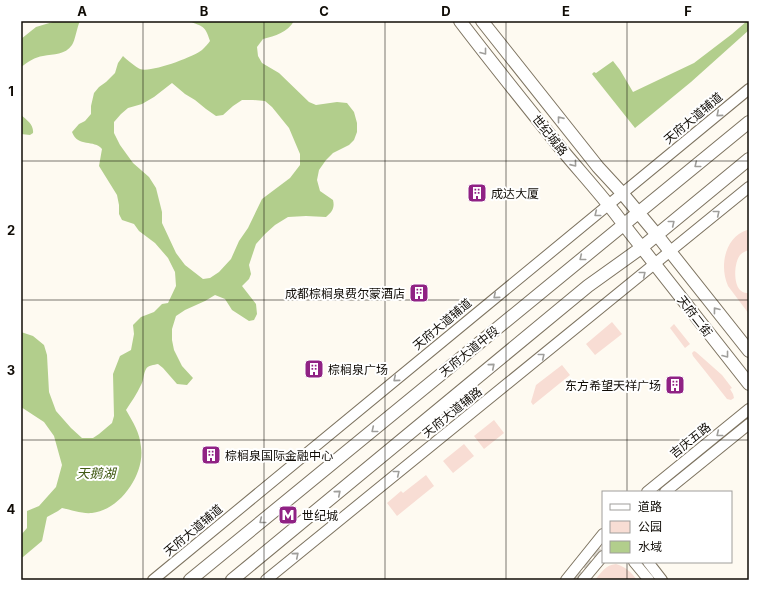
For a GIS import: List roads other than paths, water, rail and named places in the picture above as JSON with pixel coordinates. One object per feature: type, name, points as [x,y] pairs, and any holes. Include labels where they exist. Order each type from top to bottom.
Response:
[{"type":"main road","name":"世纪城路","points":[[460,21],[513,89],[609,204],[641,248]]},
{"type":"main road","name":"世纪城路","points":[[482,21],[598,167],[657,235]]},
{"type":"main road","name":"天府大道中段","points":[[190,580],[749,122]]},
{"type":"main road","points":[[232,580],[588,286],[641,248],[749,159]]},
{"type":"main road","name":"天府二街","points":[[657,235],[749,351]]},
{"type":"main road","name":"天府二街","points":[[641,248],[749,384]]},
{"type":"street","name":"天府大道辅道","points":[[153,580],[749,89]]},
{"type":"street","points":[[655,265],[749,187]]},
{"type":"street","name":"天府大道辅路","points":[[266,580],[655,265]]},
{"type":"street","name":"吉庆五路","points":[[648,491],[749,409]]},
{"type":"street","name":"吉庆五路","points":[[666,491],[749,424]]},
{"type":"street","points":[[566,580],[602,535]]},
{"type":"street","points":[[583,580],[602,557]]},
{"type":"street","points":[[635,563],[648,580]]},
{"type":"street","points":[[649,563],[662,580]]},
{"type":"water","points":[[56,21],[80,21],[72,45],[66,51],[37,57],[21,67],[21,39],[36,27]]},
{"type":"water","name":"天鹅湖","points":[[189,21],[294,21],[285,31],[263,39],[257,47],[258,56],[262,63],[279,73],[309,102],[316,105],[337,102],[347,103],[354,112],[357,123],[357,132],[354,140],[349,145],[333,153],[319,170],[317,180],[320,191],[333,200],[334,203],[331,212],[326,217],[288,217],[275,225],[256,244],[249,265],[251,274],[249,279],[242,286],[256,304],[257,314],[254,320],[249,321],[232,310],[225,299],[215,295],[176,316],[172,329],[174,350],[182,366],[193,378],[187,385],[177,384],[158,364],[150,366],[146,369],[142,383],[126,410],[138,432],[141,447],[139,468],[135,479],[121,498],[112,505],[92,513],[62,508],[47,517],[42,541],[21,558],[21,535],[27,528],[27,511],[39,506],[56,487],[62,465],[54,436],[44,422],[21,407],[21,332],[33,336],[44,345],[47,355],[49,392],[56,411],[82,438],[93,438],[112,423],[114,416],[113,374],[120,356],[131,350],[134,334],[133,325],[141,317],[154,312],[162,304],[168,303],[176,286],[175,272],[168,258],[155,243],[139,231],[134,224],[122,220],[119,214],[117,195],[99,166],[102,149],[95,144],[78,140],[72,132],[91,114],[94,93],[115,73],[118,63],[123,56],[140,69],[145,70],[172,64],[202,50],[210,41],[207,32],[203,27]],"holes":[[[172,83],[216,116],[223,115],[242,100],[265,101],[272,107],[289,128],[300,154],[300,165],[290,178],[262,199],[231,259],[219,272],[210,278],[203,279],[185,265],[176,253],[162,223],[162,212],[156,188],[149,177],[133,163],[120,145],[114,133],[114,122],[121,114],[128,108],[142,104],[154,97]]]},
{"type":"water","points":[[747,21],[749,21],[749,30],[691,82],[635,128],[592,74],[594,72],[596,73],[613,61],[633,92],[694,63]]},
{"type":"water","points":[[21,115],[30,123],[33,133],[30,135],[21,134]]},
{"type":"tunnel","points":[[575,580],[602,547]]},
{"type":"place","name":"成达大厦","points":[[477,193]]},
{"type":"place","name":"成都棕榈泉费尔蒙酒店","points":[[419,293]]},
{"type":"place","name":"棕榈泉广场","points":[[314,369]]},
{"type":"place","name":"东方希望天祥广场","points":[[675,385]]},
{"type":"place","name":"棕榈泉国际金融中心","points":[[211,455]]},
{"type":"place","name":"世纪城","points":[[288,515]]}]
